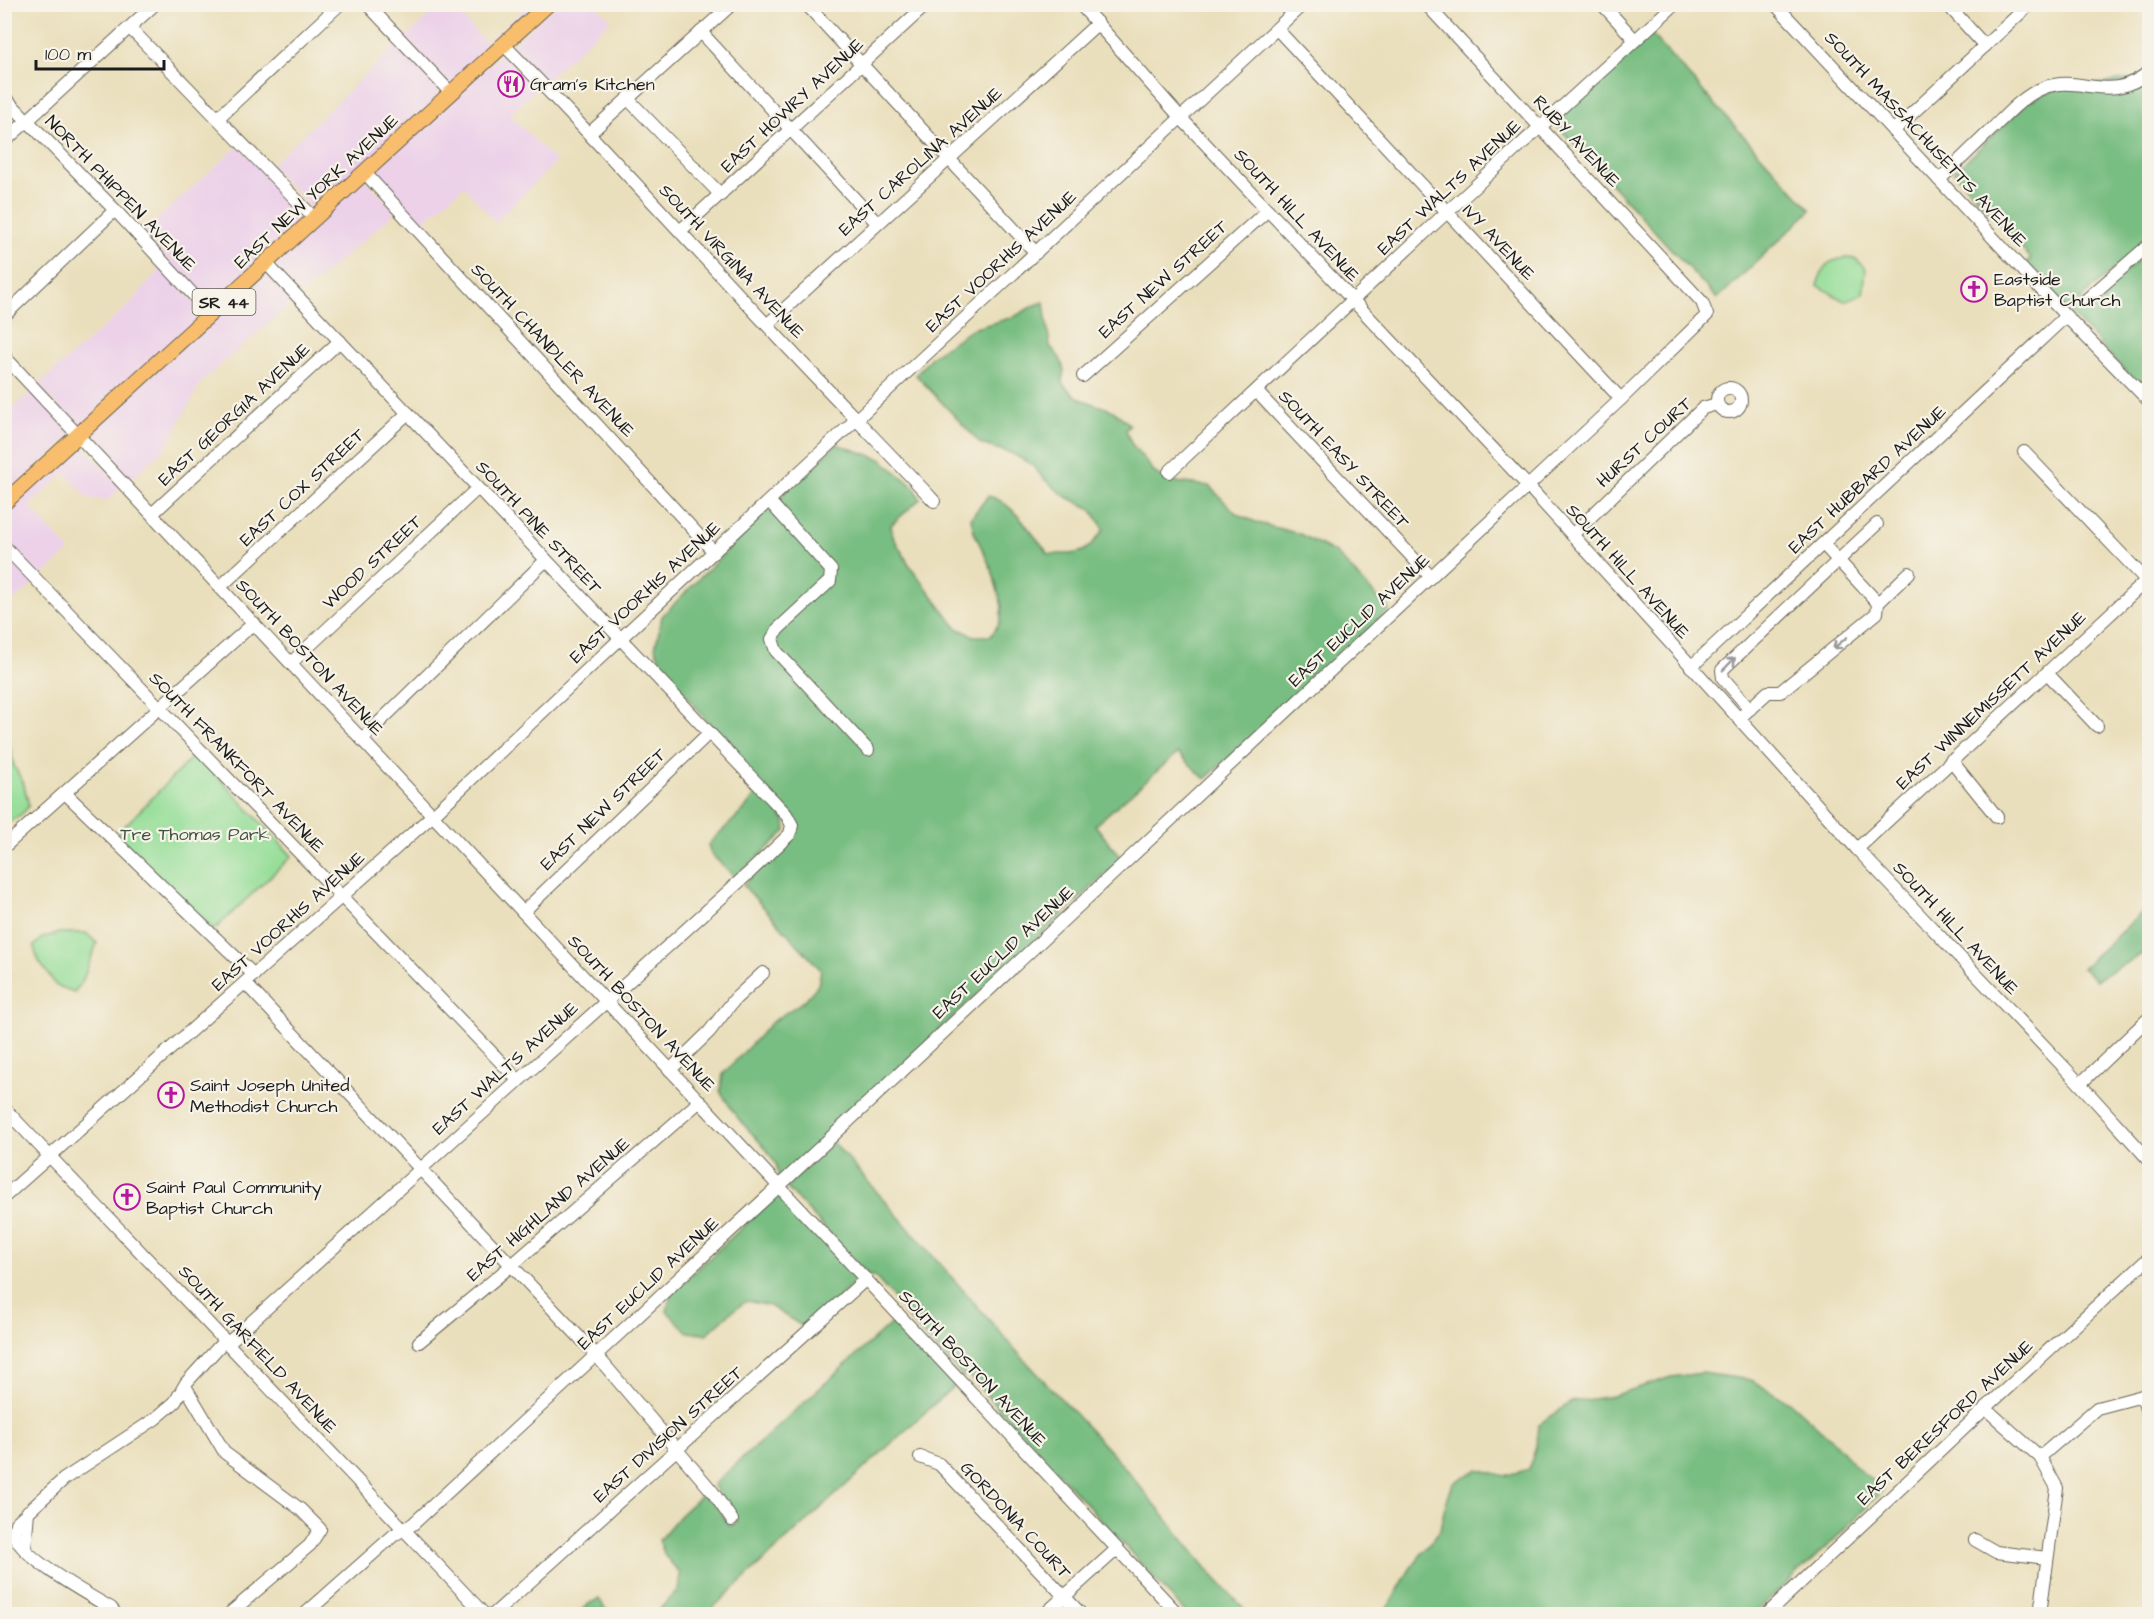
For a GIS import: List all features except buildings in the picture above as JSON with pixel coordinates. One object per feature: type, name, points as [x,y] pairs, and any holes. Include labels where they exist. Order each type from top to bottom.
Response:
[{"type":"main road","name":"EAST NEW YORK AVENUE","points":[[4,503],[548,4]]},
{"type":"street","points":[[4,142],[155,4]]},
{"type":"street","points":[[218,118],[340,4]]},
{"type":"street","points":[[367,4],[451,93]]},
{"type":"street","points":[[590,133],[732,4]]},
{"type":"street","points":[[806,4],[1036,253]]},
{"type":"street","name":"EAST HOWRY AVENUE","points":[[680,231],[927,4]]},
{"type":"street","name":"SOUTH HILL AVENUE","points":[[1080,4],[1181,118],[1528,486],[1857,849],[2150,1161]]},
{"type":"street","name":"EAST VOORHIS AVENUE","points":[[4,1197],[433,815],[1303,4]]},
{"type":"street","name":"RUBY AVENUE","points":[[1426,4],[1702,302]]},
{"type":"street","points":[[1602,4],[1635,40]]},
{"type":"street","name":"EAST WALTS AVENUE","points":[[1169,472],[1447,212],[1675,4]]},
{"type":"street","name":"SOUTH MASSACHUSETTS AVENUE","points":[[1775,4],[2066,316],[2150,402]]},
{"type":"street","points":[[1947,4],[1985,46]]},
{"type":"street","points":[[1893,131],[2030,4]]},
{"type":"street","name":"EAST CAROLINA AVENUE","points":[[766,326],[1098,23]]},
{"type":"street","points":[[130,28],[315,219]]},
{"type":"street","name":"IVY AVENUE","points":[[1277,29],[1621,399]]},
{"type":"street","points":[[701,32],[877,223]]},
{"type":"street","name":"SOUTH VIRGINIA AVENUE","points":[[504,45],[590,133],[766,326],[857,418],[934,501]]},
{"type":"street","points":[[1939,180],[2018,104],[2036,92],[2064,83],[2103,89],[2113,88],[2134,82],[2150,71]]},
{"type":"street","name":"NORTH PHIPPEN AVENUE","points":[[4,97],[115,210],[211,314]]},
{"type":"street","points":[[628,99],[720,195]]},
{"type":"street","name":"SOUTH CHANDLER AVENUE","points":[[365,172],[714,552]]},
{"type":"street","points":[[4,316],[115,210]]},
{"type":"street","name":"EAST NEW STREET","points":[[1083,376],[1268,210]]},
{"type":"street","points":[[2087,299],[2150,244]]},
{"type":"street","name":"SOUTH PINE STREET","points":[[266,263],[786,814]]},
{"type":"street","name":"EAST EUCLID AVENUE","points":[[305,1614],[394,1535],[413,1524],[597,1356],[1621,399],[1707,315],[1702,302]]},
{"type":"street","name":"EAST HUBBARD AVENUE","points":[[1691,667],[2066,316]]},
{"type":"street","name":"EAST GEORGIA AVENUE","points":[[152,514],[340,341]]},
{"type":"street","name":"SOUTH BOSTON AVENUE","points":[[4,356],[1178,1614]]},
{"type":"street","name":"SOUTH EASY STREET","points":[[1256,391],[1431,577]]},
{"type":"street","name":"HURST COURT","points":[[1572,535],[1703,408],[1718,404]]},
{"type":"street","name":"EAST COX STREET","points":[[220,587],[408,413]]},
{"type":"street","points":[[2024,452],[2148,578]]},
{"type":"street","name":"WOOD STREET","points":[[291,663],[478,488]]},
{"type":"street","points":[[769,501],[831,570],[830,581],[778,629],[772,639],[776,651],[868,750]]},
{"type":"street","points":[[1750,709],[1723,678],[1722,670],[1877,524]]},
{"type":"street","points":[[1823,544],[1878,603]]},
{"type":"street","name":"SOUTH FRANKFORT AVENUE","points":[[4,546],[518,1080]]},
{"type":"street","points":[[362,739],[546,560]]},
{"type":"street","points":[[1739,719],[1768,692],[1780,692],[1877,613],[1878,603],[1909,573]]},
{"type":"street","name":"EAST WINNEMISSETT AVENUE","points":[[1857,849],[2148,578]]},
{"type":"street","points":[[4,847],[254,623]]},
{"type":"street","points":[[2047,672],[2097,726]]},
{"type":"street","name":"EAST NEW STREET","points":[[523,912],[709,733]]},
{"type":"street","points":[[1951,760],[1997,818]]},
{"type":"street","points":[[65,793],[249,979],[420,1169],[597,1356],[712,1491],[732,1520]]},
{"type":"street","name":"EAST WALTS AVENUE","points":[[116,1614],[111,1608],[87,1594],[25,1550],[16,1540],[14,1530],[16,1523],[64,1479],[155,1419],[175,1402],[185,1386],[226,1342],[607,1002],[790,834],[792,825],[786,814]]},
{"type":"street","points":[[670,1070],[709,1032],[735,999],[763,973]]},
{"type":"street","points":[[2080,1084],[2150,1017]]},
{"type":"street","name":"EAST HIGHLAND AVENUE","points":[[419,1342],[512,1265],[700,1101]]},
{"type":"street","name":"SOUTH GARFIELD AVENUE","points":[[4,1108],[484,1614]]},
{"type":"street","name":"EAST BERESFORD AVENUE","points":[[1767,1614],[1985,1408],[2150,1257]]},
{"type":"street","name":"EAST DIVISION STREET","points":[[494,1614],[678,1451],[866,1279]]},
{"type":"street","points":[[185,1386],[225,1453],[300,1509],[320,1529],[310,1545],[229,1614]]},
{"type":"street","points":[[2040,1457],[2097,1408],[2146,1395],[2150,1422]]},
{"type":"street","points":[[1985,1408],[2040,1457],[2057,1488],[2040,1614]]},
{"type":"street","name":"GORDONIA COURT","points":[[921,1457],[939,1464],[1081,1614]]},
{"type":"street","points":[[1976,1540],[1996,1552],[2048,1558]]},
{"type":"street","points":[[1045,1614],[1117,1548]]},
{"type":"shaded area","points":[[441,5],[451,5],[486,43],[529,5],[541,5],[451,87],[405,38]]},
{"type":"shaded area","points":[[556,5],[596,5],[611,20],[545,81],[510,46]]},
{"type":"shaded area","points":[[398,44],[445,93],[315,212],[270,166]]},
{"type":"shaded area","points":[[504,51],[538,86],[510,115],[556,162],[495,222],[464,186],[419,225],[372,173]]},
{"type":"shaded area","points":[[238,146],[308,218],[211,307],[142,233]]},
{"type":"shaded area","points":[[365,179],[396,212],[301,294],[273,264]]},
{"type":"shaded area","points":[[162,267],[204,313],[79,429],[38,385],[130,304]]},
{"type":"shaded area","points":[[266,270],[295,300],[201,382],[167,446],[128,482],[85,436]]},
{"type":"shaded area","points":[[32,391],[72,435],[5,497],[5,415]]},
{"type":"shaded area","points":[[79,442],[122,487],[107,500],[88,498],[65,473],[29,506],[70,551],[40,577],[5,540],[5,510]]},
{"type":"shaded area","points":[[4,552],[34,583],[5,608],[4,608]]},
{"type":"green space","points":[[1650,33],[1811,210],[1717,299],[1554,122]]},
{"type":"green space","points":[[2149,77],[2149,237],[2081,299],[2088,306],[2149,250],[2149,396],[2025,265],[2031,259],[1954,172],[2029,101],[2052,90]]},
{"type":"green space","points":[[1846,258],[1856,259],[1866,269],[1863,294],[1844,301],[1817,285],[1829,263]]},
{"type":"green space","points":[[1044,302],[1050,346],[1060,358],[1064,370],[1062,382],[1079,398],[1114,411],[1130,425],[1126,430],[1131,443],[1155,473],[1168,481],[1209,486],[1237,514],[1258,523],[1300,534],[1336,553],[1389,610],[1205,779],[1178,753],[1095,825],[1122,859],[779,1180],[776,1164],[767,1150],[736,1116],[720,1091],[723,1074],[773,1021],[804,1001],[818,985],[821,970],[743,885],[796,831],[664,668],[655,648],[662,616],[786,491],[837,444],[881,459],[915,488],[920,499],[891,525],[893,537],[910,566],[957,628],[974,636],[991,636],[1000,622],[1002,606],[992,570],[974,532],[971,518],[988,496],[997,499],[1014,511],[1049,554],[1081,552],[1092,544],[1104,529],[1091,509],[1065,496],[1045,480],[1031,464],[1011,453],[981,444],[916,375],[932,356],[972,329],[1014,317]]},
{"type":"green space","points":[[4,718],[14,766],[23,782],[29,806],[5,825]]},
{"type":"green space","name":"Tre Thomas Park","points":[[196,753],[292,856],[214,930],[116,835]]},
{"type":"green space","points":[[757,790],[785,821],[786,831],[736,878],[711,854],[708,845],[748,805]]},
{"type":"green space","points":[[2149,906],[2149,950],[2096,980],[2082,968]]},
{"type":"green space","points":[[59,933],[86,933],[97,943],[82,982],[74,992],[55,985],[35,953],[34,946],[42,938]]},
{"type":"green space","points":[[833,1142],[1020,1355],[1119,1461],[1209,1571],[1249,1614],[1187,1614],[967,1374],[963,1377],[903,1313],[905,1310],[873,1275],[870,1277],[786,1187]]},
{"type":"green space","points":[[779,1193],[859,1279],[805,1328],[770,1306],[747,1301],[707,1334],[687,1332],[667,1311],[672,1293]]},
{"type":"green space","points":[[896,1319],[957,1383],[706,1614],[655,1614],[678,1590],[680,1573],[665,1556],[659,1540],[679,1516],[706,1491],[730,1526],[738,1522],[713,1485]]},
{"type":"green space","points":[[1702,1373],[1751,1380],[1791,1403],[1833,1441],[1863,1474],[1884,1489],[1835,1539],[1753,1614],[1384,1614],[1410,1569],[1440,1530],[1453,1483],[1478,1469],[1505,1476],[1529,1469],[1536,1446],[1538,1425],[1571,1402],[1613,1396],[1671,1377]]},
{"type":"green space","points":[[599,1599],[609,1614],[577,1614],[590,1603]]},
{"type":"place","name":"Gram's Kitchen","points":[[511,84]]},
{"type":"place","name":"Eastside Baptist Church","points":[[1974,289]]},
{"type":"place","name":"Saint Joseph United Methodist Church","points":[[171,1095]]},
{"type":"place","name":"Saint Paul Community Baptist Church","points":[[127,1197]]}]
